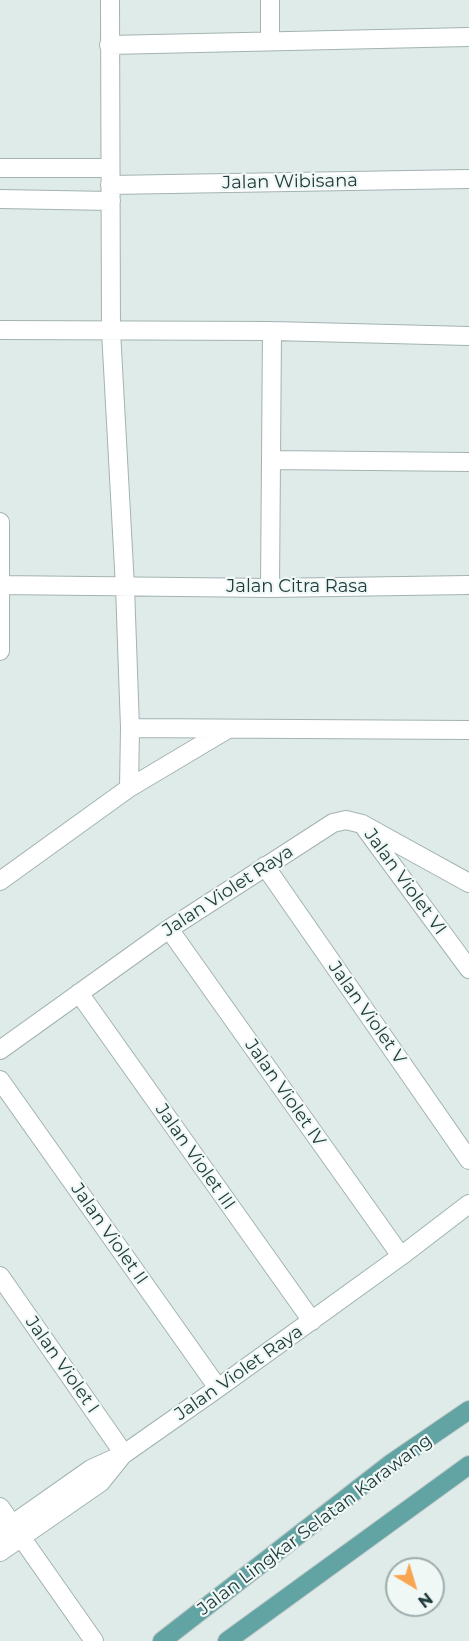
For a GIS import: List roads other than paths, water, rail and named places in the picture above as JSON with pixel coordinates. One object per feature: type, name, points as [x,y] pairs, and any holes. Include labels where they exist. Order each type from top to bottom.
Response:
[{"type":"main road","name":"Jalan Lingkar Selatan Karawang","points":[[162,1641],[390,1464],[469,1410]]},
{"type":"main road","points":[[227,1641],[469,1465]]},
{"type":"street","points":[[110,0],[111,331],[125,587],[130,728],[129,788]]},
{"type":"street","points":[[270,0],[270,41]]},
{"type":"street","points":[[109,45],[469,37]]},
{"type":"street","points":[[0,168],[69,167],[110,184]]},
{"type":"street","name":"Jalan Wibisana","points":[[110,184],[469,179]]},
{"type":"street","points":[[0,198],[71,200],[110,184]]},
{"type":"street","points":[[0,330],[272,331],[469,336]]},
{"type":"street","points":[[270,588],[272,331]]},
{"type":"street","points":[[271,460],[469,462]]},
{"type":"street","points":[[0,522],[0,651]]},
{"type":"street","name":"Jalan Citra Rasa","points":[[0,585],[270,588],[469,585]]},
{"type":"street","points":[[130,728],[467,731]]},
{"type":"street","points":[[0,881],[129,788],[230,728]]},
{"type":"street","name":"Jalan Violet Raya","points":[[0,1050],[169,929],[333,823],[346,820],[362,824],[469,883]]},
{"type":"street","name":"Jalan Violet VI","points":[[362,824],[469,969]]},
{"type":"street","name":"Jalan Violet V","points":[[265,866],[469,1160]]},
{"type":"street","name":"Jalan Violet IV","points":[[169,929],[401,1256]]},
{"type":"street","name":"Jalan Violet III","points":[[79,993],[312,1321]]},
{"type":"street","name":"Jalan Violet II","points":[[0,1080],[218,1388]]},
{"type":"street","name":"Jalan Violet Raya","points":[[0,1552],[11,1531],[101,1482],[123,1454],[312,1321],[469,1204]]},
{"type":"street","name":"Jalan Violet I","points":[[0,1276],[123,1454]]},
{"type":"street","points":[[0,1507],[11,1531],[94,1641]]}]
